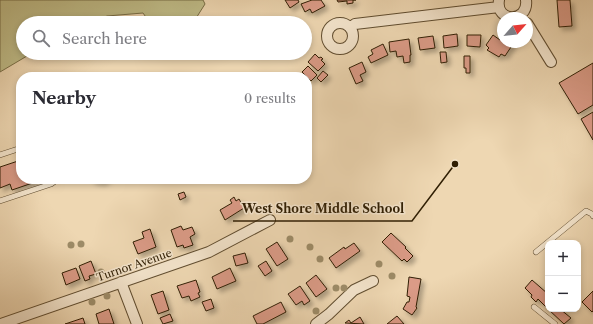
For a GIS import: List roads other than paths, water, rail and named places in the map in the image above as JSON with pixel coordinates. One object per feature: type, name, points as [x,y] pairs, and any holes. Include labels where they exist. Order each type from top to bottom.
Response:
[{"type":"street","points":[[525,12],[526,0]]},
{"type":"street","points":[[350,28],[355,24],[499,4]]},
{"type":"street","points":[[533,33],[551,62]]},
{"type":"street","name":"Turnor Avenue","points":[[1,324],[209,252],[270,220]]},
{"type":"street","points":[[316,324],[329,314],[354,290],[373,281]]},
{"type":"street","points":[[121,282],[137,324]]},
{"type":"lane","points":[[0,155],[16,150]]},
{"type":"lane","points":[[0,201],[51,184]]},
{"type":"lane","points":[[536,252],[586,211],[593,216]]},
{"type":"lane","points":[[534,307],[555,324]]},
{"type":"place","name":"West Shore Middle School","points":[[455,164]]}]
